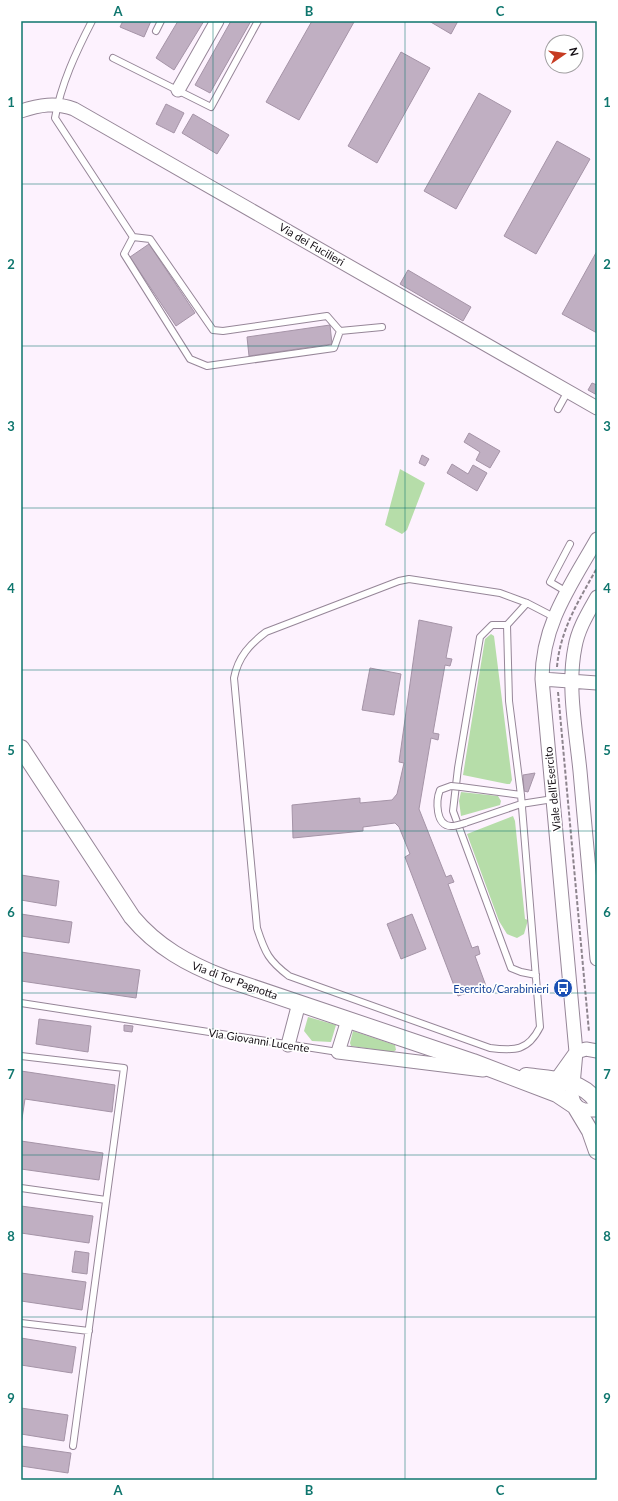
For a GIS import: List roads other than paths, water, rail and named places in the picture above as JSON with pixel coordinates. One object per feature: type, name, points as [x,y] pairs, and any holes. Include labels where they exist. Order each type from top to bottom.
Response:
[{"type":"street","points":[[178,90],[217,21]]},
{"type":"street","name":"Via dei Fucilieri","points":[[21,111],[40,106],[57,104],[70,108],[90,118],[597,408]]},
{"type":"street","name":"Viale dell'Esercito","points":[[575,1106],[572,1096],[576,1052],[542,679],[545,643],[554,617],[597,539]]},
{"type":"street","points":[[597,597],[585,618],[577,639],[573,658],[576,738],[597,959]]},
{"type":"street","points":[[542,679],[597,683]]},
{"type":"street","name":"Via di Tor Pagnotta","points":[[21,748],[118,897],[147,934],[176,956],[195,966],[246,986],[497,1071],[557,1094],[575,1106],[590,1131],[597,1151]]},
{"type":"street","points":[[288,1045],[299,1003]]},
{"type":"street","points":[[338,1052],[348,1020]]},
{"type":"street","points":[[556,1080],[576,1052],[586,1049],[597,1050]]},
{"type":"street","name":"Via Giovanni Lucente","points":[[338,1052],[497,1071]]},
{"type":"street","name":"Via di Tor Pagnotta","points":[[497,1071],[574,1084],[589,1092],[597,1102]]},
{"type":"street","points":[[575,1106],[584,1110],[597,1110]]},
{"type":"lane","points":[[92,21],[75,54],[57,104],[55,118],[133,237]]},
{"type":"lane","points":[[156,31],[161,21]]},
{"type":"lane","points":[[113,58],[211,107],[258,21]]},
{"type":"lane","points":[[133,237],[150,239],[213,330],[223,331],[327,316],[340,331]]},
{"type":"lane","points":[[133,237],[124,254],[190,360],[207,366],[334,348],[340,331]]},
{"type":"lane","points":[[340,331],[382,327]]},
{"type":"lane","points":[[558,409],[568,391]]},
{"type":"lane","points":[[567,592],[550,582],[570,544]]},
{"type":"lane","points":[[527,604],[507,626],[509,701],[522,804],[540,1027],[533,1040],[521,1047],[508,1050],[490,1048],[289,976],[272,963],[263,946],[257,928],[234,678],[236,668],[252,643],[266,632],[399,581],[409,579],[500,593],[527,604],[554,617]]},
{"type":"lane","points":[[507,626],[492,625],[480,637],[458,768],[453,811],[511,968],[536,975]]},
{"type":"lane","points":[[521,795],[451,786],[440,790],[437,797],[437,810],[444,823],[448,826],[453,826],[522,804],[553,799]]},
{"type":"lane","name":"Via Giovanni Lucente","points":[[21,1003],[338,1052]]},
{"type":"lane","points":[[21,1056],[124,1068],[73,1446]]},
{"type":"lane","points":[[21,1188],[106,1200]]},
{"type":"lane","points":[[21,1323],[89,1331]]},
{"type":"place","name":"Esercito/Carabinieri","points":[[563,988]]}]
